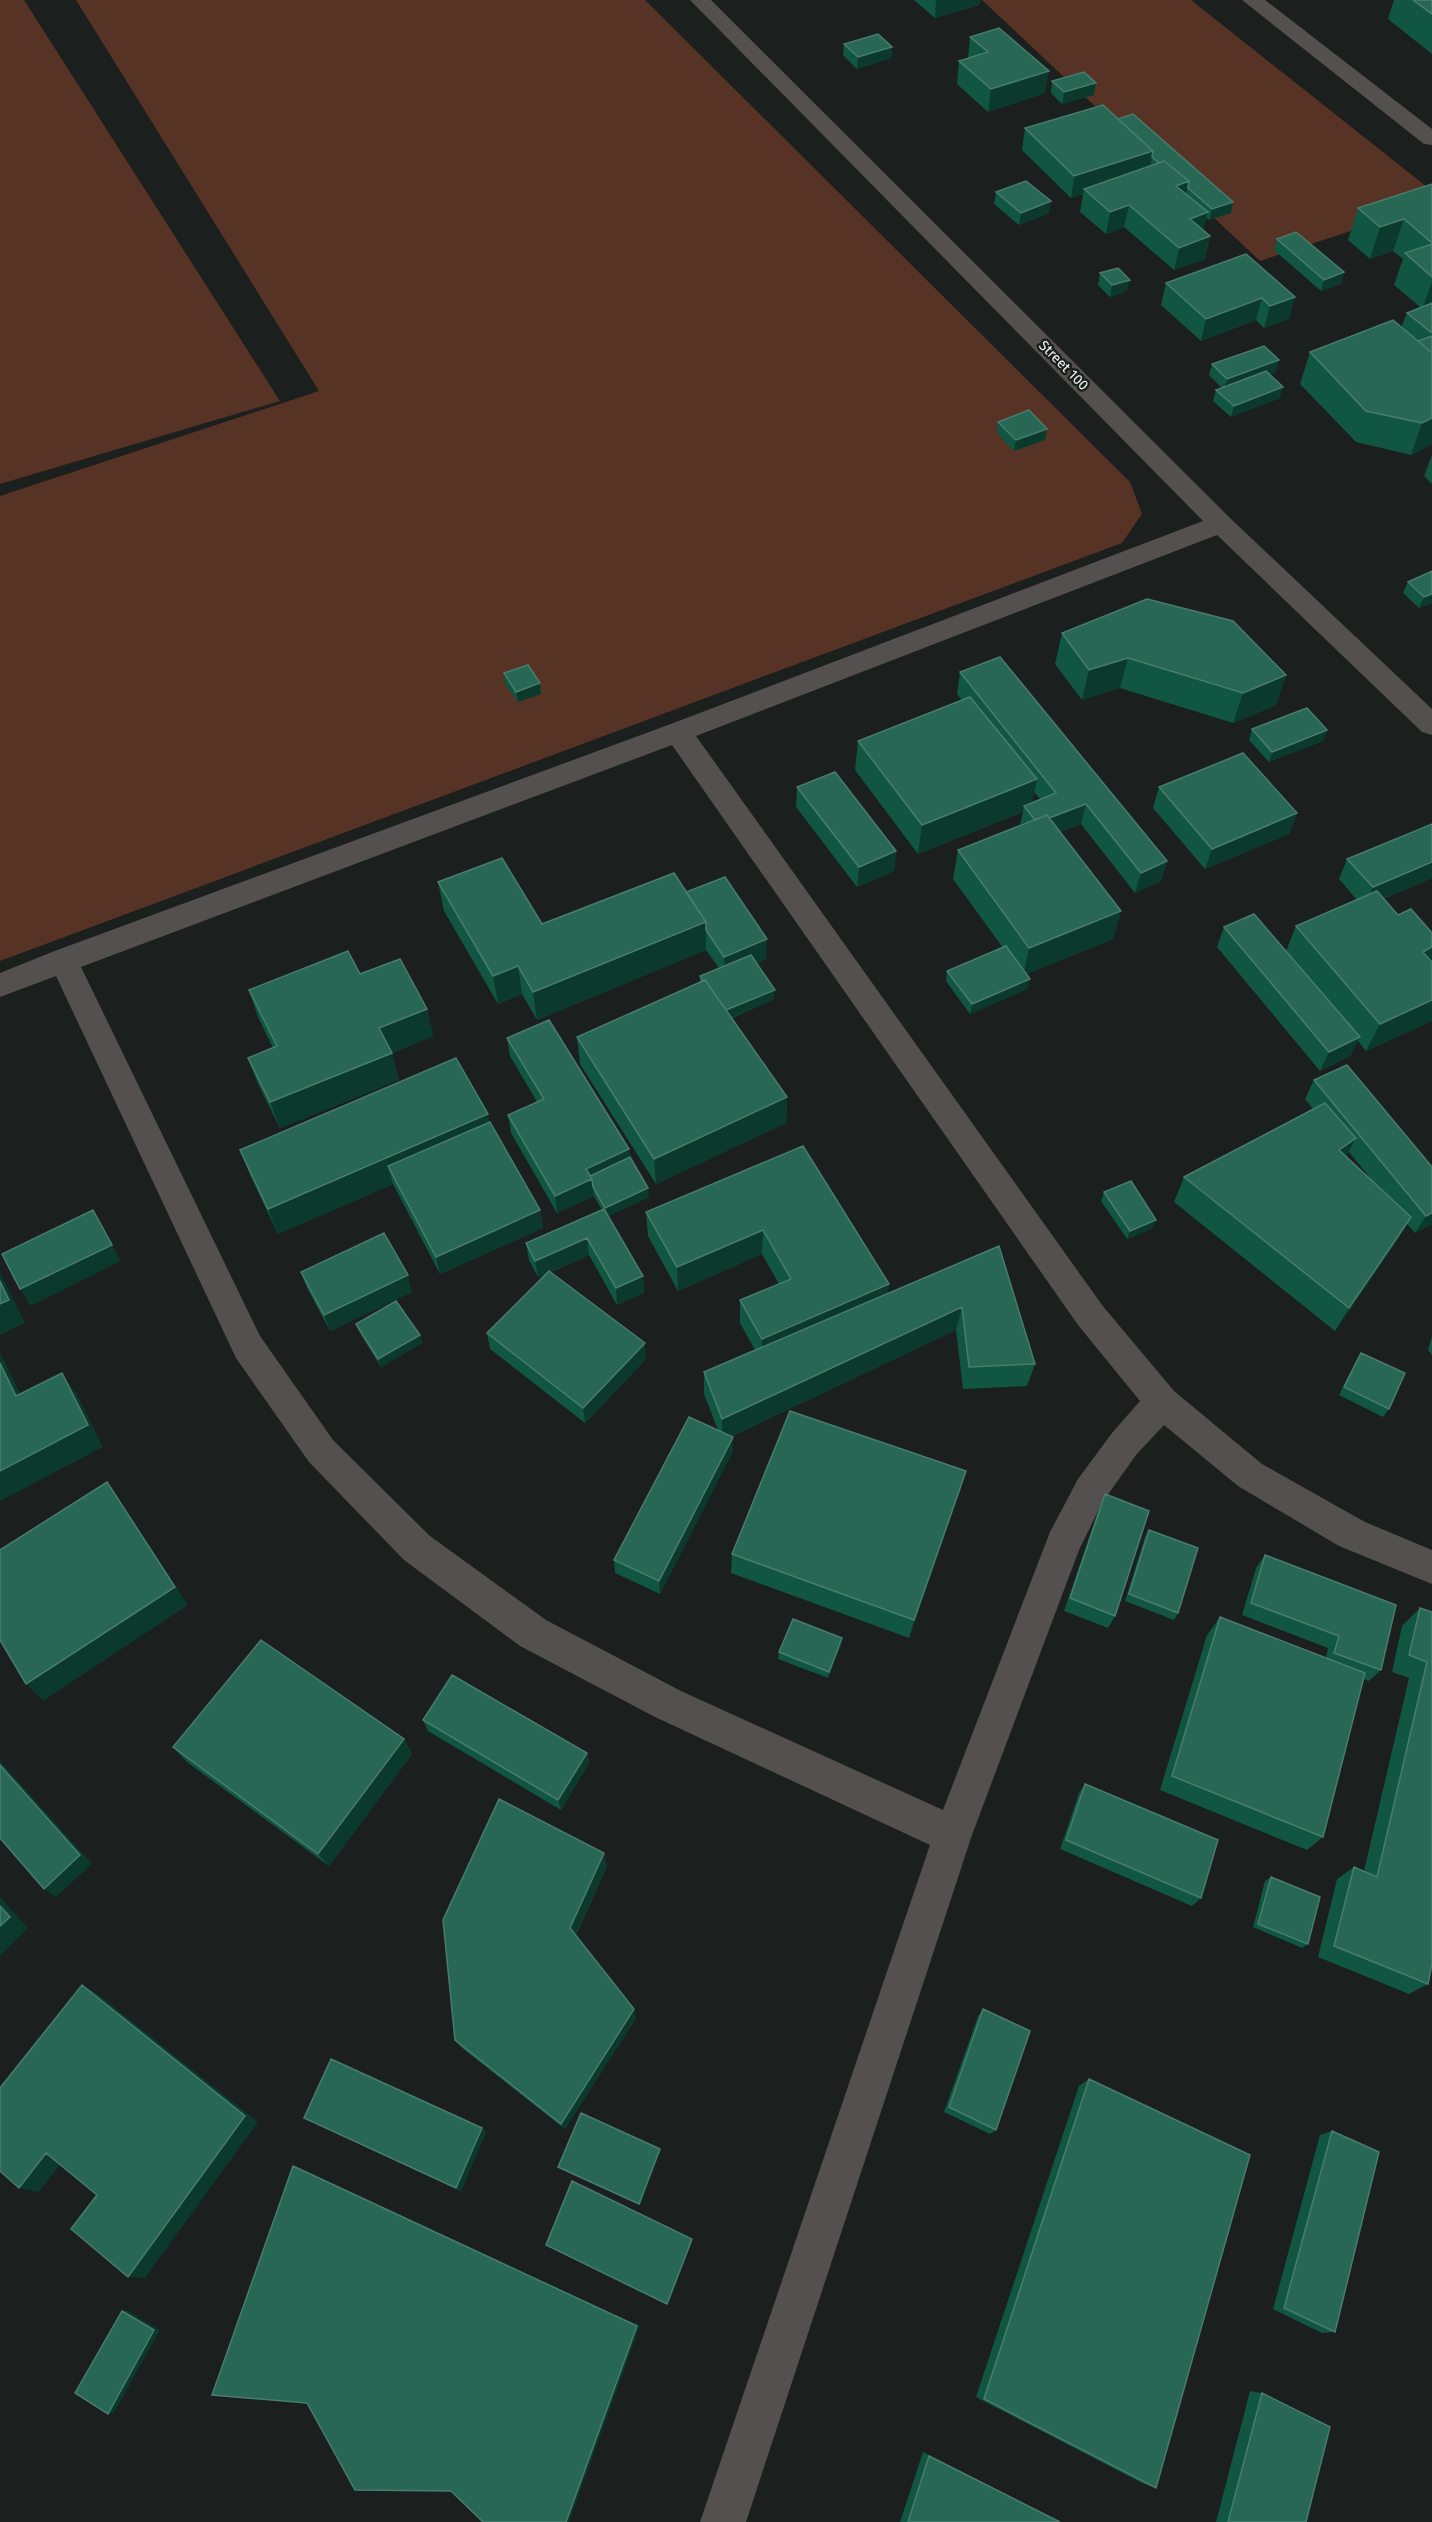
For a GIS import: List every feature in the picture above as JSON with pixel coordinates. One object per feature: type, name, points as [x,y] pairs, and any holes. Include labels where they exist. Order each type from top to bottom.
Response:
[{"type":"street","name":"Street 100","points":[[700,0],[1221,525],[1432,725]]},
{"type":"street","points":[[1252,0],[1432,139]]},
{"type":"street","points":[[0,984],[678,732],[1221,525]]},
{"type":"street","points":[[678,732],[1090,1315],[1162,1402],[1250,1475],[1353,1534],[1432,1567]]},
{"type":"street","points":[[63,960],[248,1347],[321,1451],[417,1548],[543,1639],[668,1704],[953,1835]]},
{"type":"street","points":[[723,2522],[953,1835],[1063,1544],[1090,1491],[1124,1444],[1162,1402]]},
{"type":"shaded area","points":[[0,0],[24,0],[280,401],[0,484]]},
{"type":"shaded area","points":[[76,0],[645,0],[1130,482],[1142,514],[1122,543],[0,961],[0,496],[319,391]]},
{"type":"shaded area","points":[[982,0],[1191,0],[1432,191],[1432,204],[1260,261]]},
{"type":"building","points":[[1413,0],[1432,0],[1432,14]]},
{"type":"building","points":[[999,28],[1049,71],[991,89],[959,61],[988,52],[970,37]]},
{"type":"building","points":[[878,34],[892,47],[858,57],[844,44]]},
{"type":"building","points":[[1084,72],[1096,83],[1064,92],[1052,81]]},
{"type":"building","points":[[1103,105],[1153,151],[1074,176],[1025,128]]},
{"type":"building","points":[[1133,114],[1233,202],[1212,209],[1188,188],[1189,181],[1164,161],[1159,163],[1152,157],[1153,151],[1118,119]]},
{"type":"building","points":[[1164,161],[1189,181],[1176,186],[1208,212],[1190,219],[1210,236],[1179,248],[1129,205],[1110,212],[1084,189]]},
{"type":"building","points":[[1026,181],[1051,201],[1021,213],[996,192]]},
{"type":"building","points":[[1432,184],[1432,243],[1404,219],[1380,227],[1358,208]]},
{"type":"building","points":[[1296,232],[1344,272],[1324,280],[1277,239]]},
{"type":"building","points":[[1432,244],[1432,277],[1405,253]]},
{"type":"building","points":[[1246,254],[1295,297],[1270,306],[1262,298],[1206,319],[1166,283]]},
{"type":"building","points":[[1118,268],[1130,280],[1112,285],[1100,273]]},
{"type":"building","points":[[1432,303],[1432,333],[1407,313]]},
{"type":"building","points":[[1393,320],[1432,353],[1432,418],[1422,423],[1366,411],[1310,352]]},
{"type":"building","points":[[1432,336],[1432,353],[1418,341]]},
{"type":"building","points":[[1264,346],[1279,360],[1227,379],[1212,364]]},
{"type":"building","points":[[1266,371],[1283,387],[1234,406],[1216,390]]},
{"type":"building","points":[[1029,410],[1047,429],[1016,440],[998,422]]},
{"type":"building","points":[[1432,571],[1432,594],[1424,597],[1408,582]]},
{"type":"building","points":[[1147,599],[1233,621],[1286,675],[1243,693],[1128,658],[1089,670],[1062,633]]},
{"type":"building","points":[[1000,657],[1167,861],[1141,873],[1086,804],[1049,818],[1047,815],[1035,820],[1024,806],[1056,793],[960,672]]},
{"type":"building","points":[[528,665],[540,683],[516,692],[504,673]]},
{"type":"building","points":[[970,697],[1037,779],[922,825],[858,741]]},
{"type":"building","points":[[1307,708],[1327,730],[1272,752],[1252,729]]},
{"type":"building","points":[[1243,753],[1297,813],[1212,849],[1159,787]]},
{"type":"building","points":[[835,772],[896,851],[859,867],[797,787]]},
{"type":"building","points":[[1047,815],[1121,911],[1029,948],[958,850]]},
{"type":"building","points":[[1432,824],[1432,862],[1373,887],[1347,859]]},
{"type":"building","points":[[502,858],[542,924],[674,873],[706,922],[533,992],[518,966],[493,976],[438,882]]},
{"type":"building","points":[[725,877],[767,939],[724,957],[706,930],[706,922],[686,892]]},
{"type":"building","points":[[1377,891],[1398,915],[1411,909],[1432,933],[1432,947],[1423,952],[1432,962],[1432,1000],[1380,1024],[1296,926]]},
{"type":"building","points":[[1254,914],[1360,1037],[1329,1052],[1224,927]]},
{"type":"building","points":[[1006,946],[1030,979],[972,1004],[947,971]]},
{"type":"building","points":[[348,951],[360,974],[400,959],[427,1009],[379,1028],[392,1053],[270,1102],[248,1058],[277,1046],[249,990]]},
{"type":"building","points":[[751,955],[775,990],[726,1010],[700,976]]},
{"type":"building","points":[[705,980],[787,1097],[654,1159],[577,1037]]},
{"type":"building","points":[[549,1020],[629,1149],[586,1169],[592,1179],[555,1196],[508,1115],[544,1099],[507,1038]]},
{"type":"building","points":[[456,1058],[488,1114],[268,1209],[240,1150]]},
{"type":"building","points":[[1347,1065],[1432,1167],[1432,1213],[1426,1216],[1314,1080]]},
{"type":"building","points":[[1325,1103],[1356,1138],[1339,1150],[1411,1217],[1349,1308],[1184,1177]]},
{"type":"building","points":[[490,1122],[540,1210],[436,1257],[388,1166]]},
{"type":"building","points":[[803,1146],[889,1284],[762,1339],[740,1300],[791,1279],[763,1230],[677,1267],[646,1212]]},
{"type":"building","points":[[630,1157],[648,1188],[605,1208],[593,1187],[590,1176]]},
{"type":"building","points":[[1131,1181],[1156,1220],[1130,1231],[1104,1192]]},
{"type":"building","points":[[604,1209],[643,1276],[616,1288],[587,1238],[535,1261],[526,1243]]},
{"type":"building","points":[[93,1210],[112,1245],[20,1289],[2,1254]]},
{"type":"building","points":[[384,1233],[408,1275],[324,1315],[301,1272]]},
{"type":"building","points":[[999,1246],[1035,1364],[969,1367],[962,1307],[722,1419],[704,1372]]},
{"type":"building","points":[[549,1271],[645,1343],[583,1408],[487,1333]]},
{"type":"building","points":[[0,1281],[9,1300],[0,1304]]},
{"type":"building","points":[[396,1301],[420,1335],[378,1359],[356,1324]]},
{"type":"building","points":[[1361,1353],[1405,1373],[1389,1409],[1344,1387]]},
{"type":"building","points":[[0,1363],[16,1396],[62,1373],[88,1425],[0,1471]]},
{"type":"building","points":[[790,1411],[966,1471],[914,1620],[732,1554]]},
{"type":"building","points":[[689,1417],[733,1437],[659,1581],[614,1560]]},
{"type":"building","points":[[107,1482],[175,1587],[26,1684],[0,1640],[0,1550]]},
{"type":"building","points":[[1105,1494],[1149,1511],[1115,1616],[1070,1598]]},
{"type":"building","points":[[1149,1530],[1198,1548],[1178,1613],[1129,1594]]},
{"type":"building","points":[[1265,1555],[1396,1605],[1381,1670],[1334,1653],[1339,1636],[1251,1603]]},
{"type":"building","points":[[1420,1608],[1432,1612],[1432,1964],[1428,1984],[1334,1946],[1354,1867],[1377,1877],[1427,1662],[1409,1655]]},
{"type":"building","points":[[1220,1617],[1365,1673],[1323,1837],[1172,1776]]},
{"type":"building","points":[[793,1619],[842,1638],[829,1672],[779,1652]]},
{"type":"building","points":[[261,1640],[404,1739],[318,1854],[173,1747]]},
{"type":"building","points":[[452,1675],[587,1753],[558,1800],[423,1720]]},
{"type":"building","points":[[0,1765],[80,1855],[44,1889],[0,1838]]},
{"type":"building","points":[[1085,1784],[1218,1840],[1201,1898],[1066,1840]]},
{"type":"building","points":[[499,1799],[604,1853],[570,1928],[634,2009],[561,2124],[455,2040],[443,1920]]},
{"type":"building","points":[[1271,1877],[1320,1897],[1308,1944],[1258,1924]]},
{"type":"building","points":[[0,1906],[10,1917],[0,1926]]},
{"type":"building","points":[[82,1985],[245,2116],[128,2277],[71,2229],[97,2195],[46,2153],[19,2188],[0,2171],[0,2088]]},
{"type":"building","points":[[983,2009],[1030,2031],[996,2130],[949,2107]]},
{"type":"building","points":[[331,2059],[482,2128],[456,2188],[304,2118]]},
{"type":"building","points":[[1089,2079],[1250,2155],[1156,2488],[984,2399]]},
{"type":"building","points":[[581,2113],[660,2149],[639,2204],[558,2167]]},
{"type":"building","points":[[1332,2131],[1379,2152],[1335,2332],[1284,2308]]},
{"type":"building","points":[[293,2166],[637,2326],[566,2522],[483,2522],[451,2491],[355,2490],[307,2403],[212,2395]]},
{"type":"building","points":[[572,2181],[692,2239],[667,2304],[546,2245]]},
{"type":"building","points":[[122,2311],[154,2330],[108,2414],[75,2393]]},
{"type":"building","points":[[1262,2393],[1330,2427],[1306,2522],[1228,2522]]},
{"type":"building","points":[[929,2456],[1060,2522],[908,2522]]}]
